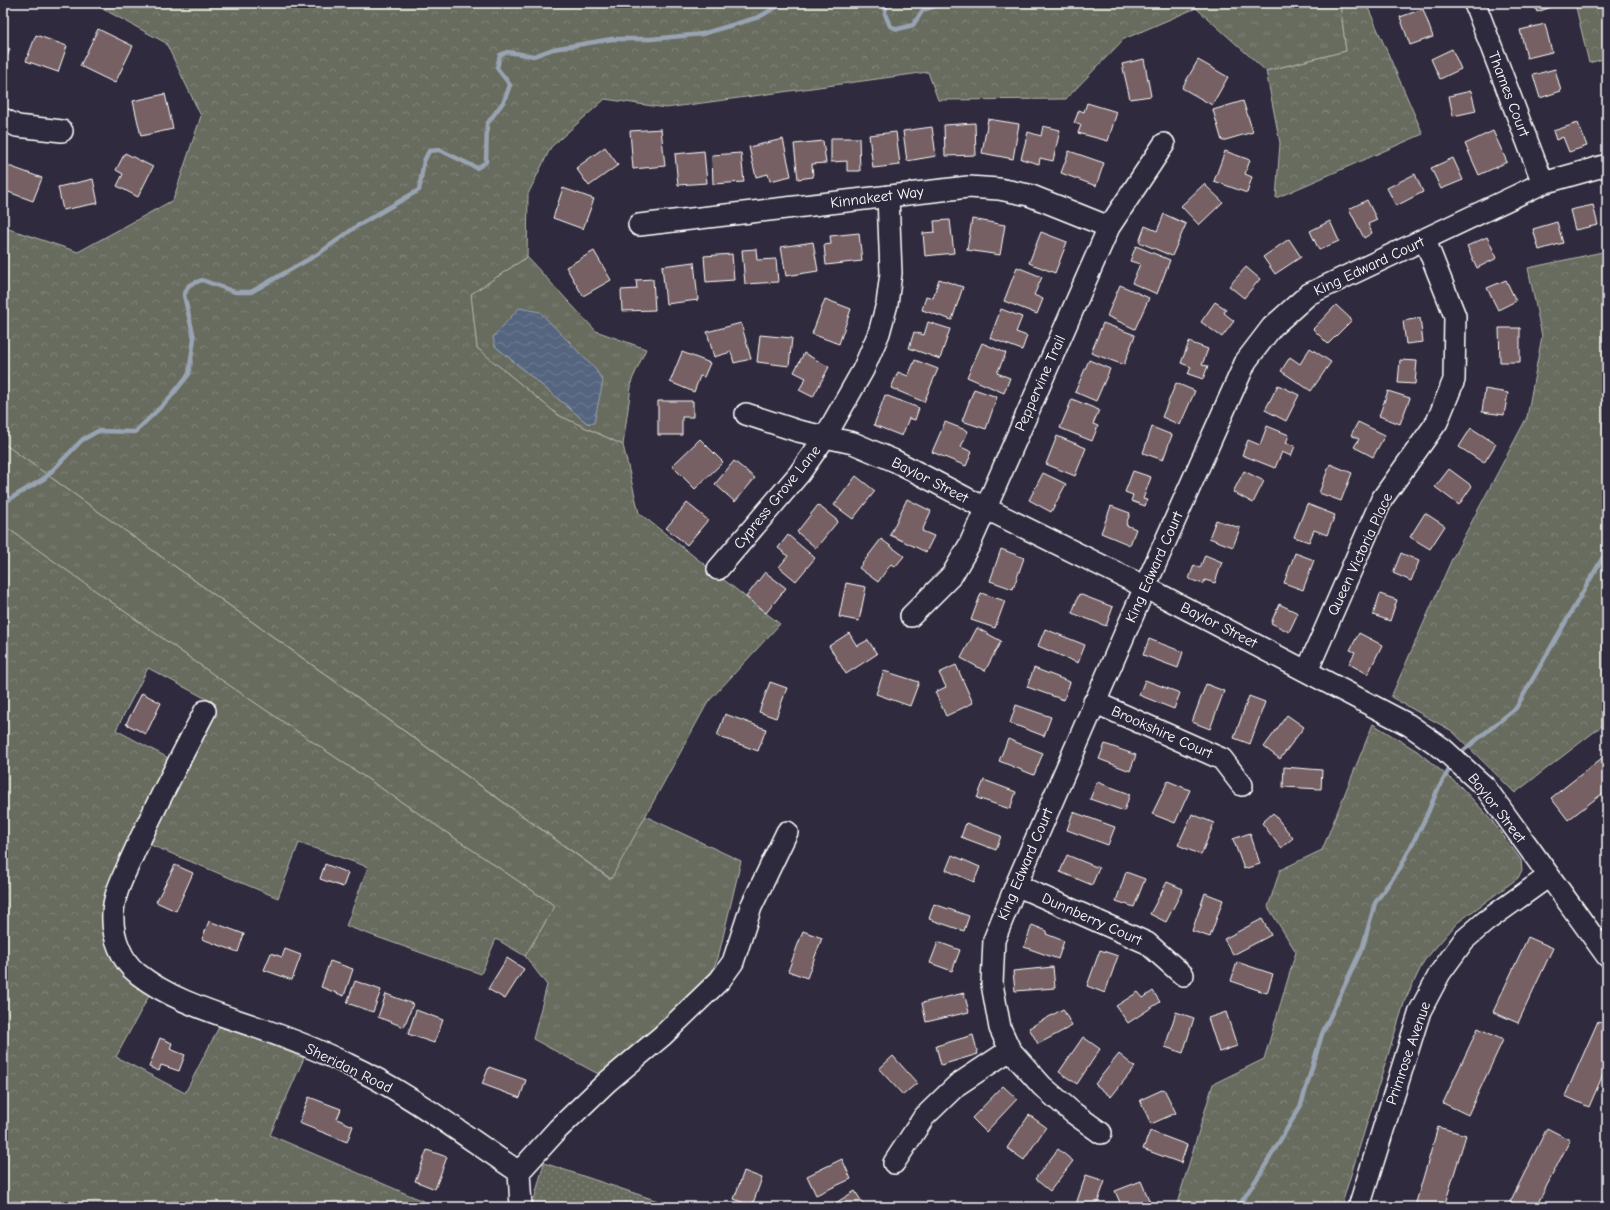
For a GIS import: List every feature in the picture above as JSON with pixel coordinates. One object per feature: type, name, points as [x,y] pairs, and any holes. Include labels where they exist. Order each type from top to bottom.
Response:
[{"type":"street","name":"Thames Court","points":[[1475,4],[1543,183]]},
{"type":"street","points":[[3,119],[17,126],[62,131]]},
{"type":"street","name":"Peppervine Trail","points":[[912,616],[952,575],[970,544],[984,508],[1109,227],[1164,144]]},
{"type":"street","name":"King Edward Court","points":[[1101,1133],[1072,1112],[1042,1086],[1010,1050],[1000,1028],[992,984],[994,940],[1016,884],[1144,586],[1246,361],[1272,326],[1309,294],[1543,183],[1607,165]]},
{"type":"street","name":"Kinnakeet Way","points":[[639,225],[968,186],[999,189],[1028,195],[1109,227]]},
{"type":"street","name":"Cypress Grove Lane","points":[[718,569],[799,474],[825,437],[863,370],[881,326],[887,304],[891,273],[892,244],[888,196]]},
{"type":"street","name":"Queen Victoria Place","points":[[1307,671],[1382,500],[1437,422],[1454,380],[1454,316],[1425,240]]},
{"type":"street","name":"Baylor Street","points":[[746,414],[798,431],[853,444],[895,461],[984,508],[1144,586],[1409,725],[1442,748],[1466,768],[1485,787],[1607,956]]},
{"type":"street","name":"Brookshire Court","points":[[1094,702],[1222,759],[1242,785]]},
{"type":"street","name":"Sheridan Road","points":[[205,711],[138,844],[116,896],[112,914],[114,929],[118,946],[126,961],[136,973],[158,987],[195,1006],[278,1035],[348,1064],[413,1100],[519,1172]]},
{"type":"street","points":[[522,1207],[519,1172],[558,1129],[607,1082],[662,1036],[720,980],[733,962],[750,907],[787,832]]},
{"type":"street","name":"Primrose Avenue","points":[[1359,1207],[1420,1011],[1440,973],[1464,940],[1486,921],[1549,876]]},
{"type":"street","name":"Dunnberry Court","points":[[1016,884],[1147,942],[1183,975]]},
{"type":"street","points":[[894,1163],[924,1117],[957,1085],[1010,1050]]},
{"type":"green space","points":[[92,3],[1201,3],[1196,8],[1124,39],[1066,99],[938,100],[928,72],[666,108],[605,99],[551,147],[528,194],[527,257],[471,294],[477,348],[558,415],[623,445],[639,513],[780,624],[708,702],[611,879],[3,443],[3,227],[78,252],[173,200],[201,116],[166,43]]},
{"type":"green space","points":[[1201,3],[1340,3],[1346,51],[1266,71],[1196,8]]},
{"type":"green space","points":[[1340,3],[1366,3],[1423,134],[1276,198],[1280,143],[1266,71],[1346,51]]},
{"type":"green space","points":[[1575,3],[1607,3],[1607,58],[1589,63]]},
{"type":"green space","points":[[1607,251],[1607,722],[1515,793],[1452,731],[1391,697],[1451,561],[1527,417],[1542,336],[1528,268]]},
{"type":"green space","points":[[527,257],[596,331],[646,349],[632,380],[623,445],[558,415],[477,348],[470,294]],"holes":[[[569,341],[578,353],[593,423],[587,423],[495,346]]]},
{"type":"green space","points":[[3,443],[610,879],[645,816],[741,861],[718,958],[705,986],[602,1076],[533,1039],[547,985],[525,956],[555,906],[214,675],[3,525]]},
{"type":"green space","points":[[3,525],[214,675],[555,906],[525,956],[496,939],[481,974],[346,926],[368,867],[299,843],[278,898],[146,843],[216,704],[148,668],[116,730],[172,760],[103,920],[105,935],[111,957],[119,970],[124,976],[151,992],[116,1057],[185,1093],[220,1025],[304,1058],[270,1135],[437,1207],[3,1207]]},
{"type":"green space","points":[[1373,724],[1417,751],[1461,787],[1490,818],[1521,860],[1522,870],[1518,878],[1457,923],[1424,961],[1405,1000],[1341,1207],[1176,1207],[1213,1084],[1264,1059],[1296,952],[1268,907],[1280,870],[1322,850]]},
{"type":"green space","points":[[544,1163],[676,1207],[532,1207]]},
{"type":"water","points":[[519,308],[540,312],[596,370],[603,381],[594,423],[587,423],[495,346],[493,337]]},
{"type":"building","points":[[1534,3],[1563,3],[1537,12]]},
{"type":"building","points":[[1423,9],[1433,37],[1410,45],[1400,17]]},
{"type":"building","points":[[1545,24],[1552,52],[1527,58],[1520,30]]},
{"type":"building","points":[[98,29],[133,46],[115,83],[80,66]]},
{"type":"building","points":[[36,35],[67,46],[58,72],[26,61]]},
{"type":"building","points":[[3,46],[10,49],[3,66]]},
{"type":"building","points":[[1452,49],[1461,69],[1440,79],[1431,59]]},
{"type":"building","points":[[1144,59],[1151,96],[1130,99],[1122,64]]},
{"type":"building","points":[[1198,60],[1228,77],[1212,105],[1182,88]]},
{"type":"building","points":[[1555,69],[1561,91],[1540,98],[1533,75]]},
{"type":"building","points":[[1471,91],[1476,111],[1453,116],[1449,96]]},
{"type":"building","points":[[165,94],[173,129],[141,136],[133,101]]},
{"type":"building","points":[[1243,101],[1253,132],[1222,141],[1213,110]]},
{"type":"building","points":[[1087,103],[1117,112],[1108,141],[1078,133],[1081,125],[1074,123],[1079,110],[1084,112]]},
{"type":"building","points":[[988,119],[1019,124],[1013,159],[982,153]]},
{"type":"building","points":[[975,123],[976,155],[945,156],[944,125]]},
{"type":"building","points":[[1578,123],[1587,146],[1569,152],[1563,137],[1556,140],[1553,131]]},
{"type":"building","points":[[1043,126],[1060,130],[1053,161],[1040,158],[1039,164],[1021,159],[1028,132],[1041,136]]},
{"type":"building","points":[[932,127],[936,156],[907,161],[903,131]]},
{"type":"building","points":[[661,129],[665,166],[633,169],[630,131]]},
{"type":"building","points":[[1493,131],[1507,162],[1479,175],[1465,144]]},
{"type":"building","points":[[896,132],[900,165],[873,168],[869,135]]},
{"type":"building","points":[[831,138],[859,138],[860,171],[847,171],[847,161],[831,162]]},
{"type":"building","points":[[783,139],[791,176],[770,181],[768,174],[756,177],[749,147]]},
{"type":"building","points":[[823,141],[826,163],[812,164],[813,177],[798,179],[794,144]]},
{"type":"building","points":[[605,147],[618,165],[589,186],[576,168]]},
{"type":"building","points":[[704,151],[707,183],[678,185],[675,154]]},
{"type":"building","points":[[1069,151],[1104,163],[1096,186],[1061,173]]},
{"type":"building","points":[[1225,151],[1250,160],[1245,174],[1252,177],[1247,193],[1214,181]]},
{"type":"building","points":[[125,153],[153,167],[138,197],[117,186],[123,174],[116,170]]},
{"type":"building","points":[[741,153],[744,182],[713,184],[712,155]]},
{"type":"building","points":[[1453,158],[1463,180],[1441,189],[1431,168]]},
{"type":"building","points":[[6,165],[42,178],[33,201],[3,190],[3,174]]},
{"type":"building","points":[[1415,174],[1423,192],[1396,206],[1387,188]]},
{"type":"building","points":[[93,179],[98,203],[63,210],[58,187]]},
{"type":"building","points":[[1204,184],[1223,202],[1199,225],[1181,206]]},
{"type":"building","points":[[563,188],[594,199],[583,229],[553,218]]},
{"type":"building","points":[[1367,200],[1377,220],[1368,224],[1372,233],[1364,238],[1349,209]]},
{"type":"building","points":[[1593,205],[1598,225],[1575,230],[1570,210]]},
{"type":"building","points":[[1164,214],[1186,224],[1172,256],[1139,242],[1145,226],[1157,231]]},
{"type":"building","points":[[972,219],[1005,225],[1000,255],[967,250]]},
{"type":"building","points":[[950,220],[954,253],[925,256],[923,233],[935,232],[934,221]]},
{"type":"building","points":[[1330,221],[1339,241],[1319,250],[1310,231]]},
{"type":"building","points":[[1557,222],[1563,243],[1539,250],[1533,229]]},
{"type":"building","points":[[1041,232],[1067,242],[1055,273],[1029,263]]},
{"type":"building","points":[[859,233],[862,261],[826,265],[824,245],[831,244],[830,236]]},
{"type":"building","points":[[1487,237],[1497,258],[1477,268],[1467,246]]},
{"type":"building","points":[[1289,239],[1301,257],[1275,274],[1263,257]]},
{"type":"building","points":[[813,242],[818,271],[786,276],[781,247]]},
{"type":"building","points":[[1136,246],[1170,260],[1157,294],[1132,283],[1140,264],[1130,261]]},
{"type":"building","points":[[756,249],[757,260],[776,259],[778,282],[745,284],[742,250]]},
{"type":"building","points":[[594,251],[611,280],[583,296],[566,267]]},
{"type":"building","points":[[732,254],[734,280],[706,282],[704,256]]},
{"type":"building","points":[[694,262],[698,300],[666,304],[662,266]]},
{"type":"building","points":[[1017,267],[1042,277],[1034,295],[1043,299],[1037,314],[1004,301]]},
{"type":"building","points":[[1246,267],[1260,279],[1244,298],[1229,286]]},
{"type":"building","points":[[653,279],[655,310],[622,311],[621,290],[637,289],[636,280]]},
{"type":"building","points":[[939,279],[963,287],[952,320],[922,310],[926,296],[933,298]]},
{"type":"building","points":[[1506,280],[1516,301],[1498,310],[1487,288]]},
{"type":"building","points":[[1120,285],[1149,298],[1135,329],[1107,316]]},
{"type":"building","points":[[825,299],[851,309],[839,344],[812,334]]},
{"type":"building","points":[[1215,302],[1226,309],[1224,313],[1234,321],[1222,337],[1201,322]]},
{"type":"building","points":[[1336,305],[1352,320],[1328,344],[1313,329]]},
{"type":"building","points":[[1001,309],[1022,317],[1016,332],[1027,336],[1022,350],[990,338]]},
{"type":"building","points":[[1420,318],[1423,342],[1406,344],[1403,321]]},
{"type":"building","points":[[928,322],[950,329],[940,359],[909,348],[914,332],[924,335]]},
{"type":"building","points":[[741,323],[751,359],[734,363],[731,352],[714,357],[707,332]]},
{"type":"building","points":[[1103,323],[1135,335],[1124,365],[1091,353]]},
{"type":"building","points":[[1499,328],[1520,328],[1520,362],[1500,362]]},
{"type":"building","points":[[760,335],[792,338],[789,366],[757,362]]},
{"type":"building","points":[[1189,342],[1208,349],[1202,365],[1208,366],[1203,379],[1188,374],[1191,367],[1181,363]]},
{"type":"building","points":[[982,343],[1006,353],[997,373],[1010,378],[1004,393],[967,377]]},
{"type":"building","points":[[1310,348],[1331,362],[1311,391],[1281,371],[1290,357],[1300,364]]},
{"type":"building","points":[[682,352],[710,363],[704,377],[700,376],[694,392],[670,382]]},
{"type":"building","points":[[804,353],[829,367],[813,397],[799,390],[806,378],[794,372]]},
{"type":"building","points":[[915,360],[938,369],[924,402],[891,388],[898,372],[908,376]]},
{"type":"building","points":[[1089,360],[1110,369],[1096,401],[1075,392]]},
{"type":"building","points":[[1400,360],[1417,361],[1415,384],[1398,383]]},
{"type":"building","points":[[1176,383],[1195,391],[1180,425],[1162,417]]},
{"type":"building","points":[[1278,385],[1299,395],[1286,421],[1265,410]]},
{"type":"building","points":[[974,389],[997,397],[986,429],[962,421]]},
{"type":"building","points":[[1485,389],[1508,393],[1504,415],[1482,412]]},
{"type":"building","points":[[1388,391],[1410,398],[1400,424],[1379,416]]},
{"type":"building","points":[[885,395],[919,408],[915,420],[909,418],[902,436],[874,425]]},
{"type":"building","points":[[1072,399],[1099,410],[1093,424],[1098,426],[1092,441],[1060,428]]},
{"type":"building","points":[[658,401],[693,401],[693,417],[682,417],[682,435],[658,435]]},
{"type":"building","points":[[945,422],[968,431],[961,447],[972,452],[966,466],[932,452]]},
{"type":"building","points":[[1358,422],[1385,435],[1373,457],[1354,447],[1359,439],[1351,435]]},
{"type":"building","points":[[1267,426],[1289,435],[1286,443],[1295,446],[1291,456],[1282,452],[1275,468],[1242,455],[1248,440],[1260,445]]},
{"type":"building","points":[[1152,427],[1172,435],[1163,460],[1143,453]]},
{"type":"building","points":[[1471,428],[1496,444],[1484,463],[1459,447]]},
{"type":"building","points":[[1057,436],[1086,448],[1075,476],[1046,464]]},
{"type":"building","points":[[700,439],[723,462],[695,489],[672,466]]},
{"type":"building","points":[[734,461],[755,478],[735,502],[715,484]]},
{"type":"building","points":[[1330,464],[1352,473],[1341,501],[1319,493]]},
{"type":"building","points":[[1449,469],[1472,486],[1459,505],[1435,487]]},
{"type":"building","points":[[1133,471],[1151,477],[1143,499],[1147,500],[1145,506],[1131,501],[1133,495],[1125,492]]},
{"type":"building","points":[[1244,471],[1264,481],[1253,503],[1233,492]]},
{"type":"building","points":[[1043,473],[1066,484],[1051,512],[1029,500]]},
{"type":"building","points":[[856,476],[875,491],[853,519],[834,505]]},
{"type":"building","points":[[907,499],[931,511],[922,531],[934,536],[926,552],[890,535]]},
{"type":"building","points":[[687,503],[708,520],[687,545],[666,528]]},
{"type":"building","points":[[1307,504],[1335,515],[1327,535],[1314,530],[1309,542],[1294,537]]},
{"type":"building","points":[[818,505],[838,521],[816,548],[797,532]]},
{"type":"building","points":[[1111,506],[1130,513],[1126,525],[1136,529],[1130,545],[1101,533]]},
{"type":"building","points":[[1425,513],[1445,526],[1430,549],[1410,537]]},
{"type":"building","points":[[1216,520],[1240,528],[1233,547],[1209,538]]},
{"type":"building","points":[[788,535],[815,558],[796,581],[779,567],[788,556],[778,548]]},
{"type":"building","points":[[881,539],[904,556],[895,567],[891,564],[878,582],[859,568]]},
{"type":"building","points":[[1001,549],[1024,558],[1013,589],[990,581]]},
{"type":"building","points":[[1295,553],[1314,560],[1303,590],[1284,583]]},
{"type":"building","points":[[1401,553],[1419,561],[1411,581],[1393,573]]},
{"type":"building","points":[[1205,555],[1222,562],[1215,583],[1205,580],[1203,584],[1189,579],[1194,565],[1200,568]]},
{"type":"building","points":[[765,572],[786,588],[766,613],[746,597]]},
{"type":"building","points":[[846,583],[866,587],[859,621],[839,617]]},
{"type":"building","points":[[981,593],[1005,601],[995,628],[971,620]]},
{"type":"building","points":[[1079,594],[1113,607],[1106,626],[1072,613]]},
{"type":"building","points":[[1380,594],[1397,600],[1390,621],[1373,615]]},
{"type":"building","points":[[1279,604],[1298,613],[1289,632],[1271,623]]},
{"type":"building","points":[[977,628],[1001,641],[985,671],[961,658]]},
{"type":"building","points":[[1045,629],[1085,645],[1078,663],[1038,646]]},
{"type":"building","points":[[849,633],[857,646],[868,640],[877,654],[846,674],[829,646]]},
{"type":"building","points":[[1359,633],[1382,645],[1368,674],[1349,664],[1355,652],[1350,650]]},
{"type":"building","points":[[1149,639],[1183,652],[1178,668],[1143,655]]},
{"type":"building","points":[[956,665],[973,703],[946,716],[935,692],[946,687],[939,673]]},
{"type":"building","points":[[1034,668],[1070,682],[1064,700],[1027,687]]},
{"type":"building","points":[[884,671],[919,682],[910,706],[876,694]]},
{"type":"building","points":[[1145,680],[1180,693],[1174,709],[1139,695]]},
{"type":"building","points":[[770,682],[787,688],[776,718],[759,712]]},
{"type":"building","points":[[1206,684],[1224,691],[1210,729],[1192,722]]},
{"type":"building","points":[[142,693],[161,703],[146,734],[126,724]]},
{"type":"building","points":[[1249,696],[1265,702],[1250,744],[1234,738]]},
{"type":"building","points":[[1016,705],[1051,717],[1044,736],[1010,723]]},
{"type":"building","points":[[725,714],[766,729],[758,751],[717,736]]},
{"type":"building","points":[[1287,715],[1304,727],[1280,759],[1264,747]]},
{"type":"building","points":[[1008,739],[1043,753],[1034,775],[999,761]]},
{"type":"building","points":[[1105,744],[1136,755],[1130,771],[1099,759]]},
{"type":"building","points":[[1607,754],[1607,790],[1568,820],[1551,798]]},
{"type":"building","points":[[1284,767],[1322,770],[1321,789],[1283,787]]},
{"type":"building","points":[[984,780],[1016,792],[1010,809],[977,798]]},
{"type":"building","points":[[1168,781],[1190,790],[1175,823],[1152,814]]},
{"type":"building","points":[[1097,782],[1130,794],[1124,811],[1090,799]]},
{"type":"building","points":[[1073,812],[1115,827],[1108,845],[1067,830]]},
{"type":"building","points":[[1273,813],[1293,838],[1281,848],[1262,823]]},
{"type":"building","points":[[1192,814],[1214,823],[1201,855],[1178,845]]},
{"type":"building","points":[[966,823],[1001,836],[996,850],[961,837]]},
{"type":"building","points":[[1250,833],[1260,864],[1244,869],[1233,839]]},
{"type":"building","points":[[952,855],[980,867],[974,882],[946,870]]},
{"type":"building","points":[[1067,855],[1099,868],[1092,885],[1060,872]]},
{"type":"building","points":[[325,864],[348,873],[343,887],[320,879]]},
{"type":"building","points":[[175,865],[193,873],[176,911],[156,902]]},
{"type":"building","points":[[1126,872],[1145,879],[1134,907],[1116,901]]},
{"type":"building","points":[[1167,882],[1183,889],[1166,922],[1150,914]]},
{"type":"building","points":[[1205,893],[1223,900],[1210,937],[1192,931]]},
{"type":"building","points":[[934,904],[969,916],[964,931],[929,919]]},
{"type":"building","points":[[1262,919],[1271,935],[1233,955],[1224,939]]},
{"type":"building","points":[[209,921],[244,934],[238,952],[202,939]]},
{"type":"building","points":[[1032,925],[1047,931],[1046,934],[1064,941],[1058,959],[1024,947]]},
{"type":"building","points":[[803,931],[822,938],[807,978],[788,971]]},
{"type":"building","points":[[1528,937],[1553,948],[1518,1023],[1493,1012]]},
{"type":"building","points":[[938,942],[960,950],[952,971],[930,963]]},
{"type":"building","points":[[285,949],[301,955],[292,980],[264,970],[271,953],[282,957]]},
{"type":"building","points":[[1100,950],[1118,956],[1105,993],[1087,986]]},
{"type":"building","points":[[507,958],[524,969],[505,999],[488,989]]},
{"type":"building","points":[[330,961],[353,969],[344,996],[321,987]]},
{"type":"building","points":[[1237,962],[1273,974],[1267,993],[1231,981]]},
{"type":"building","points":[[1053,967],[1055,988],[1015,991],[1013,971]]},
{"type":"building","points":[[355,981],[381,990],[373,1012],[347,1003]]},
{"type":"building","points":[[1153,991],[1160,1002],[1128,1023],[1116,1006],[1138,992],[1143,998]]},
{"type":"building","points":[[964,993],[969,1012],[926,1022],[922,1003]]},
{"type":"building","points":[[386,994],[413,1004],[404,1027],[378,1017]]},
{"type":"building","points":[[1063,1009],[1072,1026],[1038,1044],[1029,1028]]},
{"type":"building","points":[[416,1010],[443,1020],[434,1043],[408,1034]]},
{"type":"building","points":[[1176,1012],[1194,1018],[1183,1053],[1165,1047]]},
{"type":"building","points":[[1226,1012],[1237,1046],[1219,1052],[1208,1018]]},
{"type":"building","points":[[1598,1021],[1607,1025],[1607,1065],[1589,1107],[1565,1096]]},
{"type":"building","points":[[1478,1028],[1503,1040],[1468,1115],[1443,1103]]},
{"type":"building","points":[[973,1035],[978,1054],[941,1065],[936,1046]]},
{"type":"building","points":[[1083,1037],[1100,1049],[1077,1084],[1059,1072]]},
{"type":"building","points":[[160,1038],[172,1043],[170,1049],[185,1055],[179,1071],[161,1065],[159,1071],[149,1067]]},
{"type":"building","points":[[1119,1054],[1135,1067],[1111,1097],[1095,1084]]},
{"type":"building","points":[[893,1056],[917,1083],[903,1095],[879,1069]]},
{"type":"building","points":[[489,1067],[526,1080],[520,1098],[482,1084]]},
{"type":"building","points":[[1003,1086],[1017,1099],[986,1132],[972,1118]]},
{"type":"building","points":[[1164,1089],[1176,1113],[1151,1124],[1140,1100]]},
{"type":"building","points":[[309,1097],[341,1109],[337,1119],[353,1126],[347,1142],[299,1123]]},
{"type":"building","points":[[1029,1115],[1046,1127],[1024,1160],[1007,1148]]},
{"type":"building","points":[[1438,1127],[1466,1135],[1444,1207],[1418,1207],[1415,1206]]},
{"type":"building","points":[[1547,1128],[1570,1140],[1536,1207],[1520,1207],[1510,1202]]},
{"type":"building","points":[[1150,1131],[1187,1145],[1181,1163],[1143,1149]]},
{"type":"building","points":[[1058,1149],[1073,1161],[1050,1191],[1035,1179]]},
{"type":"building","points":[[427,1150],[447,1157],[435,1189],[415,1181]]},
{"type":"building","points":[[842,1159],[851,1179],[816,1195],[807,1176]]},
{"type":"building","points":[[744,1171],[762,1178],[752,1206],[734,1199]]},
{"type":"building","points":[[1086,1175],[1105,1181],[1096,1207],[1075,1207]]},
{"type":"building","points":[[1141,1181],[1152,1207],[1122,1207],[1115,1191]]},
{"type":"building","points":[[855,1191],[865,1207],[829,1207]]},
{"type":"waterway","points":[[3,503],[45,478],[82,440],[98,431],[135,432],[168,400],[189,374],[194,338],[184,295],[189,285],[202,280],[235,292],[251,292],[318,254],[357,226],[419,190],[424,161],[429,151],[440,150],[477,168],[486,162],[487,124],[504,101],[510,85],[497,68],[500,55],[507,52],[534,56],[553,49],[612,39],[651,39],[702,34],[759,17],[783,3]]},
{"type":"waterway","points":[[886,3],[885,14],[890,26],[898,29],[913,25],[923,10],[944,3]]},
{"type":"waterway","points":[[1464,750],[1516,708],[1607,550]]},
{"type":"waterway","points":[[1238,1207],[1262,1171],[1301,1105],[1322,1034],[1363,946],[1375,903],[1400,868],[1426,817],[1437,791],[1450,768]]}]
